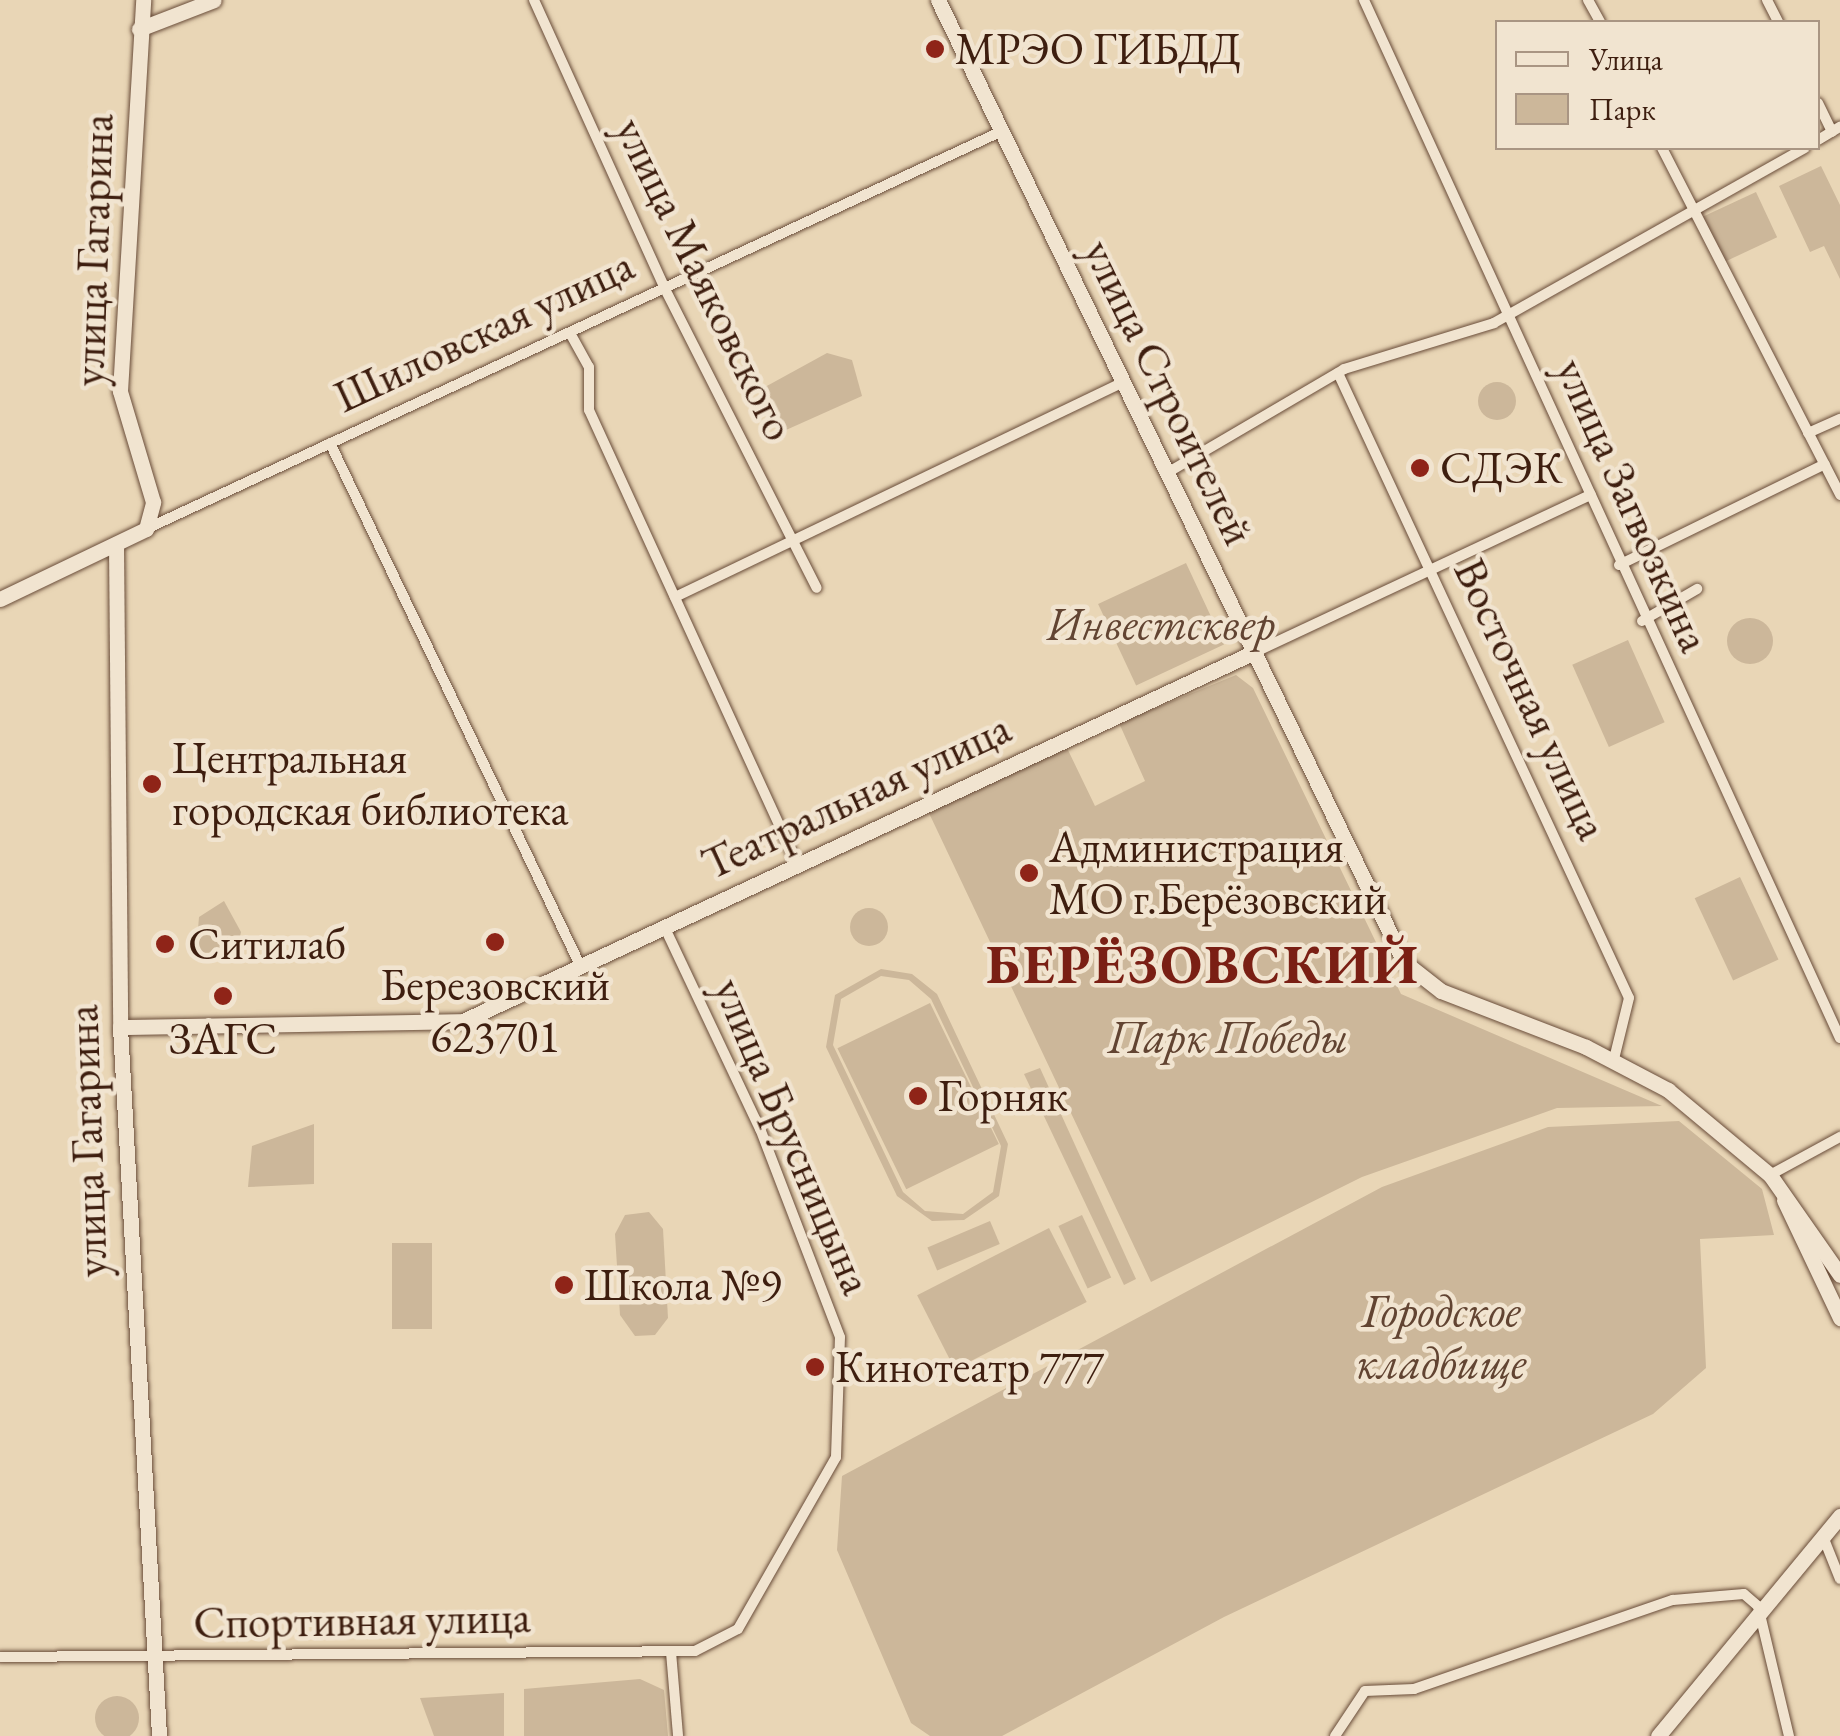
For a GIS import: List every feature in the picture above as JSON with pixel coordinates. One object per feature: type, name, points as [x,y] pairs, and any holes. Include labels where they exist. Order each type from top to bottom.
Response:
[{"type":"street","name":"улица Гагарина","points":[[143,0],[120,390],[153,502],[146,528]]},
{"type":"street","points":[[139,29],[214,0]]},
{"type":"street","name":"улица Маяковского","points":[[534,0],[665,290],[817,588]]},
{"type":"street","name":"улица Строителей","points":[[938,0],[1252,653],[1416,976],[1614,1059],[1668,1090],[1773,1179]]},
{"type":"street","name":"улица Загвозкина","points":[[1364,0],[1510,313],[1591,494],[1642,621],[1840,1038]]},
{"type":"street","points":[[1820,107],[1836,130]]},
{"type":"street","name":"Шиловская улица","points":[[0,600],[146,528],[1000,132]]},
{"type":"street","points":[[1663,150],[1840,495]]},
{"type":"street","points":[[1167,472],[1338,373],[1510,313],[1801,150]]},
{"type":"street","points":[[570,332],[590,367],[589,410],[798,866]]},
{"type":"street","name":"Восточная улица","points":[[1338,373],[1629,998],[1614,1059]]},
{"type":"street","points":[[675,598],[1122,382]]},
{"type":"street","points":[[1808,434],[1840,418]]},
{"type":"street","points":[[330,442],[581,967]]},
{"type":"street","points":[[1619,565],[1824,464]]},
{"type":"street","name":"Театральная улица","points":[[120,1027],[463,1021],[1591,494]]},
{"type":"street","name":"улица Гагарина","points":[[116,544],[120,1027],[158,1736]]},
{"type":"street","points":[[1642,621],[1697,589]]},
{"type":"street","name":"улица Брусницына","points":[[664,928],[760,1129],[840,1337],[836,1457],[750,1614],[724,1642]]},
{"type":"street","points":[[1773,1179],[1840,1138]]},
{"type":"street","points":[[1773,1179],[1837,1271]]},
{"type":"street","points":[[1773,1179],[1840,1318]]},
{"type":"street","points":[[1815,1273],[1818,1264],[1837,1271]]},
{"type":"street","points":[[1658,1736],[1758,1606],[1824,1539],[1840,1516]]},
{"type":"street","points":[[1824,1539],[1840,1578]]},
{"type":"street","points":[[1335,1736],[1364,1690],[1414,1690],[1673,1600],[1744,1594],[1758,1606],[1789,1736]]},
{"type":"street","name":"Спортивная улица","points":[[0,1657],[152,1660],[671,1652],[724,1642]]},
{"type":"street","points":[[671,1652],[678,1736]]},
{"type":"green space","points":[[1821,166],[1840,205],[1840,279],[1824,246],[1810,252],[1779,186]]},
{"type":"green space","points":[[1756,192],[1777,237],[1723,263],[1702,217]]},
{"type":"green space","points":[[827,353],[852,360],[862,396],[786,430],[765,387]]},
{"type":"green space","points":[[1497,382],[1511,387],[1516,401],[1511,415],[1497,420],[1483,415],[1478,401],[1483,387]]},
{"type":"green space","name":"Инвестсквер","points":[[1186,563],[1224,645],[1136,686],[1098,604]]},
{"type":"green space","points":[[1750,618],[1766,625],[1773,641],[1766,657],[1750,664],[1734,657],[1727,641],[1734,625]]},
{"type":"green space","points":[[1628,640],[1665,722],[1609,747],[1572,665]]},
{"type":"green space","name":"Парк Победы","points":[[1236,675],[1253,688],[1401,994],[1662,1106],[1557,1108],[1362,1177],[1151,1282],[928,811],[1067,748],[1095,806],[1145,781],[1119,723]]},
{"type":"green space","points":[[1740,877],[1778,959],[1733,981],[1695,898]]},
{"type":"green space","points":[[224,901],[241,932],[237,952],[196,953],[199,917]]},
{"type":"green space","points":[[869,908],[882,914],[888,927],[882,940],[869,946],[856,940],[850,927],[856,914]]},
{"type":"green space","points":[[881,969],[912,974],[937,994],[1008,1144],[999,1196],[964,1220],[932,1221],[897,1196],[826,1047],[835,995]],"holes":[[[881,976],[909,980],[931,999],[1001,1146],[993,1192],[963,1214],[925,1211],[903,1192],[833,1045],[841,999]]]},
{"type":"green space","name":"Горняк","points":[[930,1003],[999,1144],[906,1189],[837,1048]]},
{"type":"green space","points":[[1040,1068],[1136,1279],[1124,1285],[1024,1074]]},
{"type":"green space","name":"Городское кладбище","points":[[1679,1121],[1762,1189],[1774,1235],[1700,1239],[1706,1368],[1653,1414],[1224,1617],[1002,1736],[930,1736],[911,1723],[837,1550],[842,1476],[1382,1187],[1548,1127]]},
{"type":"green space","points":[[314,1124],[314,1184],[248,1187],[252,1146]]},
{"type":"green space","points":[[649,1212],[663,1229],[668,1318],[655,1335],[635,1336],[620,1315],[615,1234],[625,1215]]},
{"type":"green space","points":[[1082,1215],[1111,1278],[1088,1289],[1058,1226]]},
{"type":"green space","points":[[990,1221],[1000,1244],[937,1271],[927,1248]]},
{"type":"green space","points":[[1049,1228],[1087,1302],[955,1369],[917,1295]]},
{"type":"green space","points":[[392,1243],[432,1243],[432,1329],[392,1329]]},
{"type":"green space","points":[[640,1679],[664,1690],[668,1736],[524,1736],[524,1689]]},
{"type":"green space","points":[[504,1693],[504,1736],[434,1736],[420,1698]]},
{"type":"green space","points":[[117,1696],[133,1702],[139,1718],[133,1734],[101,1734],[95,1718],[101,1702]]},
{"type":"place","name":"МРЭО ГИБДД","points":[[935,49]]},
{"type":"place","name":"СДЭК","points":[[1420,468]]},
{"type":"place","name":"Центральная городская библиотека","points":[[152,784]]},
{"type":"place","name":"Администрация МО г.Берёзовский","points":[[1029,873]]},
{"type":"place","name":"Березовский 623701","points":[[495,942]]},
{"type":"place","name":"Ситилаб","points":[[165,944]]},
{"type":"place","name":"ЗАГС","points":[[223,996]]},
{"type":"place","name":"Горняк","points":[[918,1096]]},
{"type":"place","name":"Школа №9","points":[[564,1285]]},
{"type":"place","name":"Кинотеатр 777","points":[[815,1367]]},
{"type":"district","name":"БЕРЁЗОВСКИЙ","points":[[1203,964]]}]
